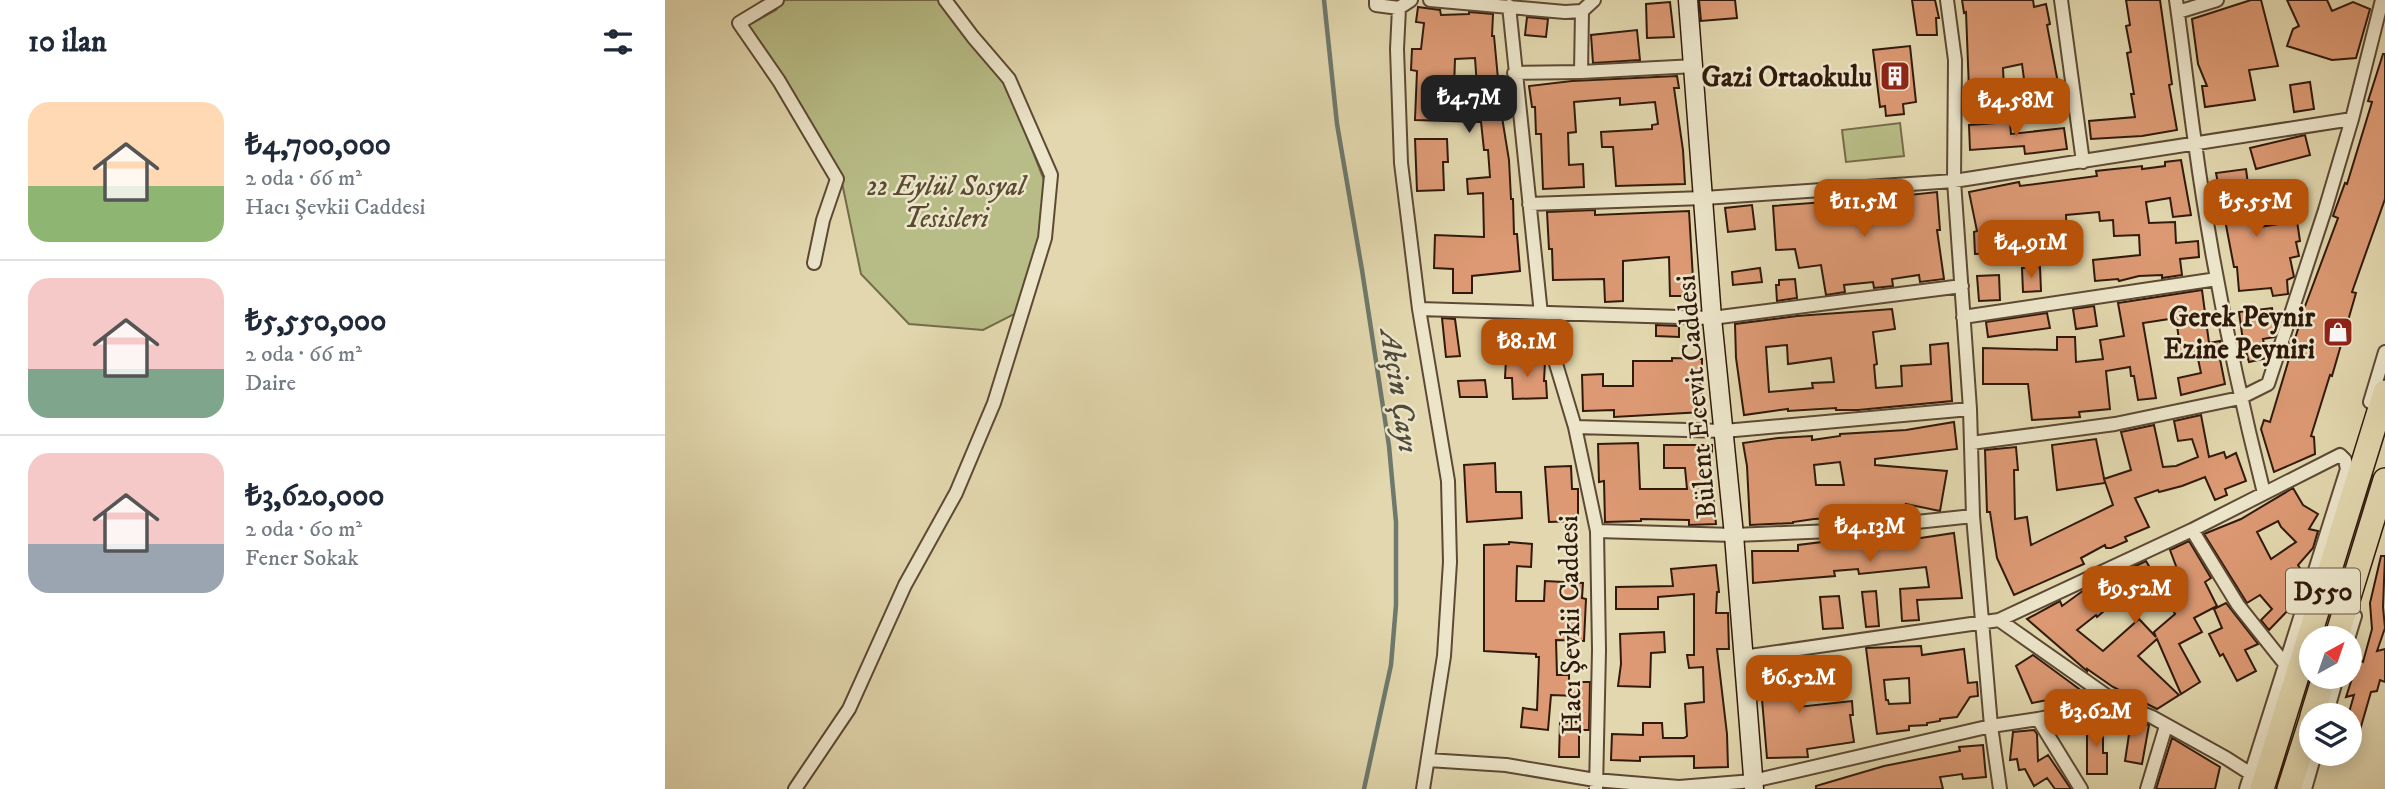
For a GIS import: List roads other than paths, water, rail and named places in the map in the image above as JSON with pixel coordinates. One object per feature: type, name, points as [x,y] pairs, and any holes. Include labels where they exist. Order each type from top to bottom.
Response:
[{"type":"highway","name":"D550","points":[[2256,782],[2361,452],[2385,392]]},
{"type":"highway","name":"D550","points":[[2340,626],[2385,481]]},
{"type":"highway","points":[[2289,789],[2299,757]]},
{"type":"main road","name":"Bülent Ecevit Caddesi","points":[[1688,0],[1712,317],[1734,535],[1754,785]]},
{"type":"street","points":[[777,0],[739,23],[779,81],[837,179],[823,220],[814,263]]},
{"type":"street","points":[[795,789],[849,709],[905,585],[956,493],[994,403],[1045,238],[1051,175],[1009,79],[945,0]]},
{"type":"street","points":[[1376,0],[1376,5],[1399,8],[1411,0]]},
{"type":"street","points":[[1430,0],[1582,11],[1594,0]]},
{"type":"street","points":[[1947,0],[1955,60],[1954,181],[1970,409],[1973,516],[1991,726],[2000,789]]},
{"type":"street","points":[[2061,0],[2083,162]]},
{"type":"street","points":[[2217,0],[2177,6],[2195,144],[2217,279],[2240,398],[2263,494]]},
{"type":"street","points":[[1971,443],[2115,424],[2240,398],[2268,384],[2325,210],[2352,119],[2382,0]]},
{"type":"street","name":"Hacı Şevkii Caddesi","points":[[1509,6],[1541,314],[1575,427],[1597,531],[1599,650],[1595,785]]},
{"type":"street","points":[[1399,8],[1397,49],[1401,163],[1419,309],[1448,481],[1450,562],[1444,656],[1423,789]]},
{"type":"street","points":[[1581,72],[1582,11]]},
{"type":"street","points":[[1514,73],[1695,66]]},
{"type":"street","points":[[1529,204],[1704,198],[1954,181],[2352,119]]},
{"type":"street","points":[[1963,317],[2217,279]]},
{"type":"street","points":[[1419,309],[1712,317],[1962,286]]},
{"type":"street","points":[[2246,789],[2256,782],[2285,664],[2347,469],[2361,452],[2385,352]]},
{"type":"street","points":[[1575,427],[1724,431],[1970,409]]},
{"type":"street","points":[[1743,657],[1999,620],[2192,530],[2340,455],[2346,460],[2347,469]]},
{"type":"street","points":[[2352,626],[2385,515]]},
{"type":"street","points":[[1597,531],[1734,535],[1832,531],[1973,516]]},
{"type":"street","points":[[2192,530],[2238,605],[2285,664]]},
{"type":"street","points":[[1999,620],[2117,703],[2152,717],[2226,758],[2256,782]]},
{"type":"street","points":[[1428,760],[1506,765],[1595,785],[1754,785],[1991,726],[2117,703]]},
{"type":"street","points":[[2038,719],[2081,789]]},
{"type":"street","points":[[2147,789],[2166,726]]},
{"type":"street","points":[[2305,789],[2312,766]]},
{"type":"waterway","name":"Akçin Çayı","points":[[1324,0],[1337,124],[1389,446],[1396,522],[1396,605],[1391,665],[1364,789]]},
{"type":"place","name":"Gazi Ortaokulu","points":[[1895,76]]},
{"type":"place","name":"Gerek Peynir Ezine Peyniri","points":[[2338,332]]},
{"type":"park label","name":"22 Eylül Sosyal Tesisleri","points":[[946,201]]}]
